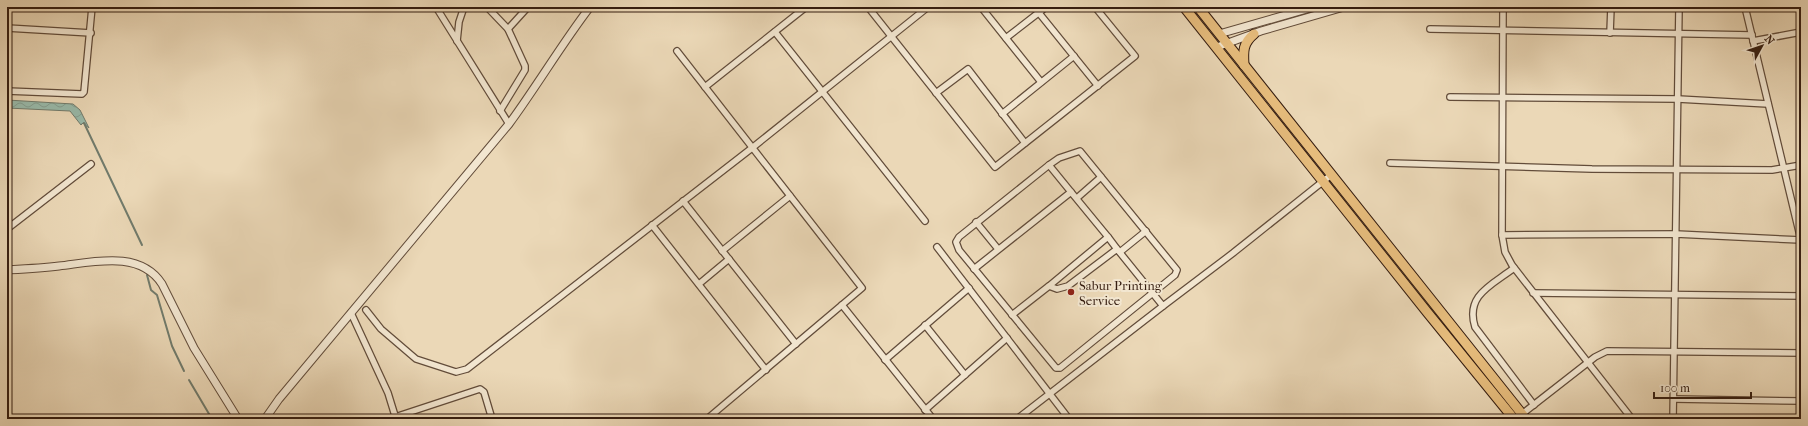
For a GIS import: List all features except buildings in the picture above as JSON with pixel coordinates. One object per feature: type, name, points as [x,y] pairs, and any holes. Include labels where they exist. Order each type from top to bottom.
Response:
[{"type":"main road","points":[[1184,7],[1322,182],[1520,417]]},
{"type":"main road","points":[[1198,7],[1520,417]]},
{"type":"main road","points":[[1245,67],[1244,48],[1246,42],[1254,34]]},
{"type":"street","points":[[7,90],[82,94],[84,92],[91,33],[92,7]]},
{"type":"street","points":[[436,7],[509,124]]},
{"type":"street","points":[[457,41],[459,22],[464,7]]},
{"type":"street","points":[[487,7],[508,29],[522,56],[525,70],[500,111]]},
{"type":"street","points":[[508,29],[528,7]]},
{"type":"street","points":[[265,419],[279,399],[509,124],[529,96],[555,54],[590,7]]},
{"type":"street","points":[[868,7],[995,167],[1135,56],[1095,7]]},
{"type":"street","points":[[366,310],[381,329],[416,359],[450,370],[461,371],[476,363],[752,148],[928,7]]},
{"type":"street","points":[[981,7],[1041,82]]},
{"type":"street","points":[[1006,38],[1046,7]]},
{"type":"street","points":[[1219,34],[1314,7]]},
{"type":"street","points":[[1217,48],[1254,34],[1344,7]]},
{"type":"street","points":[[1503,7],[1502,235],[1505,252],[1514,268],[1632,419]]},
{"type":"street","points":[[1610,33],[1611,7]]},
{"type":"street","points":[[1673,419],[1679,7]]},
{"type":"street","points":[[1502,235],[1676,234],[1801,240],[1746,7]]},
{"type":"street","points":[[705,87],[804,8]]},
{"type":"street","points":[[1039,13],[1098,86]]},
{"type":"street","points":[[7,28],[91,33]]},
{"type":"street","points":[[1430,29],[1679,33],[1753,38],[1801,32]]},
{"type":"street","points":[[775,32],[925,221]]},
{"type":"street","points":[[677,51],[862,288],[707,419]]},
{"type":"street","points":[[1002,114],[1074,56]]},
{"type":"street","points":[[936,93],[968,69],[1025,143]]},
{"type":"street","points":[[1450,97],[1502,99],[1678,99],[1768,104]]},
{"type":"street","points":[[1080,151],[1177,270],[1175,275],[1153,294],[1058,368],[1051,364],[974,269],[959,250],[956,242],[959,237],[976,222],[1049,165],[1059,158],[1080,151]]},
{"type":"street","points":[[7,230],[92,164]]},
{"type":"street","points":[[1390,164],[1677,170],[1772,170],[1785,169],[1801,165]]},
{"type":"street","points":[[1049,165],[1163,306]]},
{"type":"street","points":[[1017,419],[1050,395],[1330,175]]},
{"type":"street","points":[[1076,198],[1101,177]]},
{"type":"street","points":[[974,269],[1071,192]]},
{"type":"street","points":[[722,251],[790,196]]},
{"type":"street","points":[[683,201],[796,344]]},
{"type":"street","points":[[976,222],[998,249]]},
{"type":"street","points":[[652,225],[766,370]]},
{"type":"street","points":[[1049,286],[1057,289],[1068,286],[1146,231]]},
{"type":"street","points":[[1012,315],[1108,238]]},
{"type":"street","points":[[937,247],[1069,419]]},
{"type":"street","points":[[699,284],[729,259]]},
{"type":"street","points":[[7,270],[111,260],[135,264],[150,270],[156,275],[162,284],[194,348],[238,419]]},
{"type":"street","points":[[1514,268],[1480,294],[1474,301],[1472,317],[1476,327],[1534,405]]},
{"type":"street","points":[[885,360],[969,288]]},
{"type":"street","points":[[1534,293],[1801,296]]},
{"type":"street","points":[[842,305],[932,419]]},
{"type":"street","points":[[350,314],[388,393],[396,418],[480,389],[484,392],[492,419]]},
{"type":"street","points":[[925,325],[965,375]]},
{"type":"street","points":[[925,410],[1007,338]]},
{"type":"street","points":[[1520,417],[1587,362],[1607,351],[1801,353]]},
{"type":"street","points":[[1674,399],[1801,401]]},
{"type":"water","points":[[7,100],[73,104],[80,110],[89,128],[83,123],[81,125],[70,111],[7,108]]},
{"type":"waterway","points":[[84,123],[142,245]]},
{"type":"waterway","points":[[147,275],[151,290],[157,295],[172,346],[184,371]]},
{"type":"waterway","points":[[189,380],[212,419]]},
{"type":"place","name":"Sabur Printing Service","points":[[1071,292]]}]
